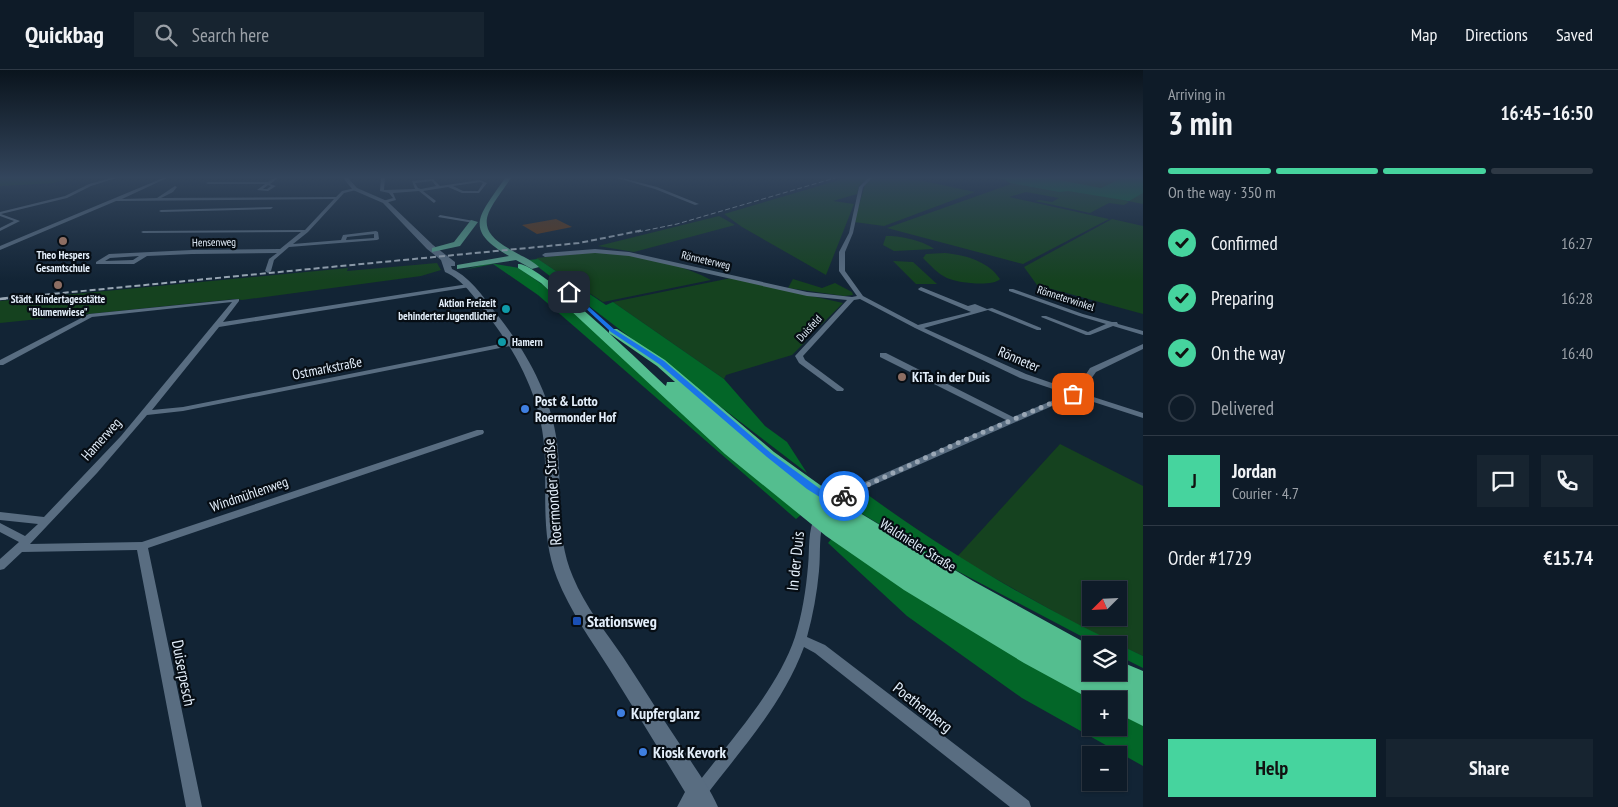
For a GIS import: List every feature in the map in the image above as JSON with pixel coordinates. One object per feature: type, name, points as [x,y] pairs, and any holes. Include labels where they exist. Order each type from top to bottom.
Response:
[{"type":"highway","name":"Waldnieler Straße","points":[[520,262],[558,283],[715,424],[760,462],[823,509],[955,594],[1082,664]]},
{"type":"highway","name":"Waldnieler Straße","points":[[520,262],[544,281],[704,429],[796,505],[938,600],[1098,691]]},
{"type":"highway","points":[[613,331],[661,363],[770,455],[832,504],[966,586],[1082,652]]},
{"type":"highway","points":[[1127,675],[1143,682]]},
{"type":"highway","points":[[1116,681],[1143,695]]},
{"type":"highway","points":[[1127,706],[1143,715]]},
{"type":"main road","name":"Roermonder Straße","points":[[396,212],[456,271],[515,343],[534,380],[545,416],[552,462],[551,523],[556,554],[566,580],[586,617],[698,802]]},
{"type":"main road","points":[[435,250],[457,244],[474,225],[482,212]]},
{"type":"main road","name":"Waldnieler Straße","points":[[485,212],[482,226],[487,238],[520,262]]},
{"type":"main road","name":"Waldnieler Straße","points":[[474,225],[477,237],[485,245],[520,262]]},
{"type":"main road","points":[[493,262],[520,262]]},
{"type":"main road","points":[[456,271],[493,262],[520,262]]},
{"type":"street","points":[[0,248],[84,212]]},
{"type":"street","points":[[268,271],[272,259],[306,231],[324,212]]},
{"type":"street","name":"Rönneter","points":[[855,212],[851,233],[842,252],[841,264],[847,279],[862,297],[917,327],[1023,376],[1143,416]]},
{"type":"street","points":[[0,214],[18,221],[0,230]]},
{"type":"street","points":[[440,216],[474,225]]},
{"type":"street","name":"Hensenweg","points":[[143,232],[306,231]]},
{"type":"street","points":[[288,246],[342,242],[377,238],[376,232],[344,236],[342,242]]},
{"type":"street","name":"Hensenweg","points":[[146,254],[134,262],[98,263],[109,256],[146,254],[282,251]]},
{"type":"street","name":"Rönneterweg","points":[[545,255],[595,251],[629,254],[776,287],[852,299],[862,297]]},
{"type":"street","points":[[217,325],[456,271]]},
{"type":"street","points":[[921,289],[966,312]]},
{"type":"street","name":"Rönneterwinkel","points":[[1011,290],[1081,315],[1143,332]]},
{"type":"street","name":"Duisfeld","points":[[840,389],[802,362],[799,356],[852,299]]},
{"type":"street","name":"Hamerweg","points":[[0,363],[91,315],[237,300],[144,413],[46,521],[0,566]]},
{"type":"street","points":[[976,309],[985,302]]},
{"type":"street","points":[[917,327],[976,309],[1000,306],[1016,313]]},
{"type":"street","points":[[952,309],[966,312]]},
{"type":"street","points":[[988,309],[1039,329]]},
{"type":"street","name":"Rönneterwinkel","points":[[1044,317],[1088,334],[1115,323]]},
{"type":"street","name":"Ostmarkstraße","points":[[144,413],[183,409],[515,343]]},
{"type":"street","points":[[1073,394],[1086,382],[1093,370],[1143,346]]},
{"type":"street","points":[[883,355],[1012,420]]},
{"type":"street","name":"In der Duis","points":[[698,802],[782,678],[800,639],[813,574],[816,528],[821,516],[832,504],[861,487],[1073,394]]},
{"type":"street","name":"Windmühlenweg","points":[[0,527],[23,544],[142,546],[480,432]]},
{"type":"street","points":[[0,516],[46,521]]},
{"type":"street","name":"Duiserpesch","points":[[142,546],[194,807]]},
{"type":"street","name":"Poethenberg","points":[[800,639],[820,649],[1023,807]]},
{"type":"green space","points":[[729,212],[851,212],[826,275],[742,227],[724,214]]},
{"type":"green space","points":[[857,212],[920,212],[884,226],[854,222]]},
{"type":"green space","points":[[931,212],[1079,212],[1109,219],[1023,264],[887,228]]},
{"type":"green space","points":[[719,216],[735,225],[634,252],[598,246]]},
{"type":"green space","points":[[1112,219],[1143,226],[1143,314],[1037,285],[1024,267]]},
{"type":"green space","points":[[886,236],[911,239],[924,243],[934,249],[894,251],[883,245]]},
{"type":"green space","points":[[599,252],[657,260],[711,280],[603,302],[536,258]]},
{"type":"green space","points":[[945,253],[960,255],[983,263],[1000,279],[983,284],[952,280],[940,274],[923,258],[926,254]]},
{"type":"green space","points":[[538,259],[606,305],[613,302],[724,379],[765,426],[787,442],[807,473],[529,260]]},
{"type":"green space","points":[[893,261],[913,262],[937,284],[916,284]]},
{"type":"green space","points":[[437,263],[441,270],[421,276],[242,300],[235,299],[0,323],[0,301],[348,268],[347,271]]},
{"type":"green space","points":[[490,263],[519,268],[560,297],[802,514],[796,519],[538,295],[493,264],[463,270]]},
{"type":"green space","points":[[731,278],[843,303],[821,325],[814,326],[799,340],[805,342],[792,355],[726,375],[724,379],[613,302]]},
{"type":"green space","points":[[793,279],[822,288],[835,283],[852,292],[853,295],[844,296],[788,288]]},
{"type":"green space","points":[[1060,444],[1143,486],[1143,656],[1127,649],[1127,636],[1100,636],[957,557]]},
{"type":"green space","points":[[868,495],[968,562],[1036,602],[1101,636],[1082,637],[944,564],[861,513],[854,504]]},
{"type":"green space","points":[[834,536],[1090,691],[1082,691],[1082,732],[1022,698],[907,616],[828,543]]},
{"type":"green space","points":[[1127,648],[1143,656],[1143,668],[1127,660]]},
{"type":"green space","points":[[1127,712],[1143,720],[1143,766],[1127,757],[1127,746],[1107,746],[1090,736],[1127,736]]},
{"type":"building","points":[[556,219],[572,227],[537,234],[522,225]]},
{"type":"railway","points":[[638,232],[677,224],[717,212]]},
{"type":"railway","points":[[9,298],[0,299],[579,243],[644,230]]},
{"type":"way so far","points":[[844,496],[953,445],[1073,394]]},
{"type":"place","name":"Theo Hespers Gesamtschule","points":[[63,241]]},
{"type":"place","name":"Städt. Kindertagesstätte \"Blumenwiese\"","points":[[58,285]]},
{"type":"place","name":"Aktion Freizeit behinderter Jugendlicher","points":[[506,309]]},
{"type":"place","name":"Hamern","points":[[502,342]]},
{"type":"place","name":"KiTa in der Duis","points":[[902,377]]},
{"type":"place","name":"Post & Lotto Roermonder Hof","points":[[525,409]]},
{"type":"place","name":"Stationsweg","points":[[577,621]]},
{"type":"place","name":"Kupferglanz","points":[[621,713]]},
{"type":"place","name":"Kiosk Kevork","points":[[643,752]]},
{"type":"route","points":[[569,292],[613,331],[661,363],[810,487],[834,503],[844,496]]}]
